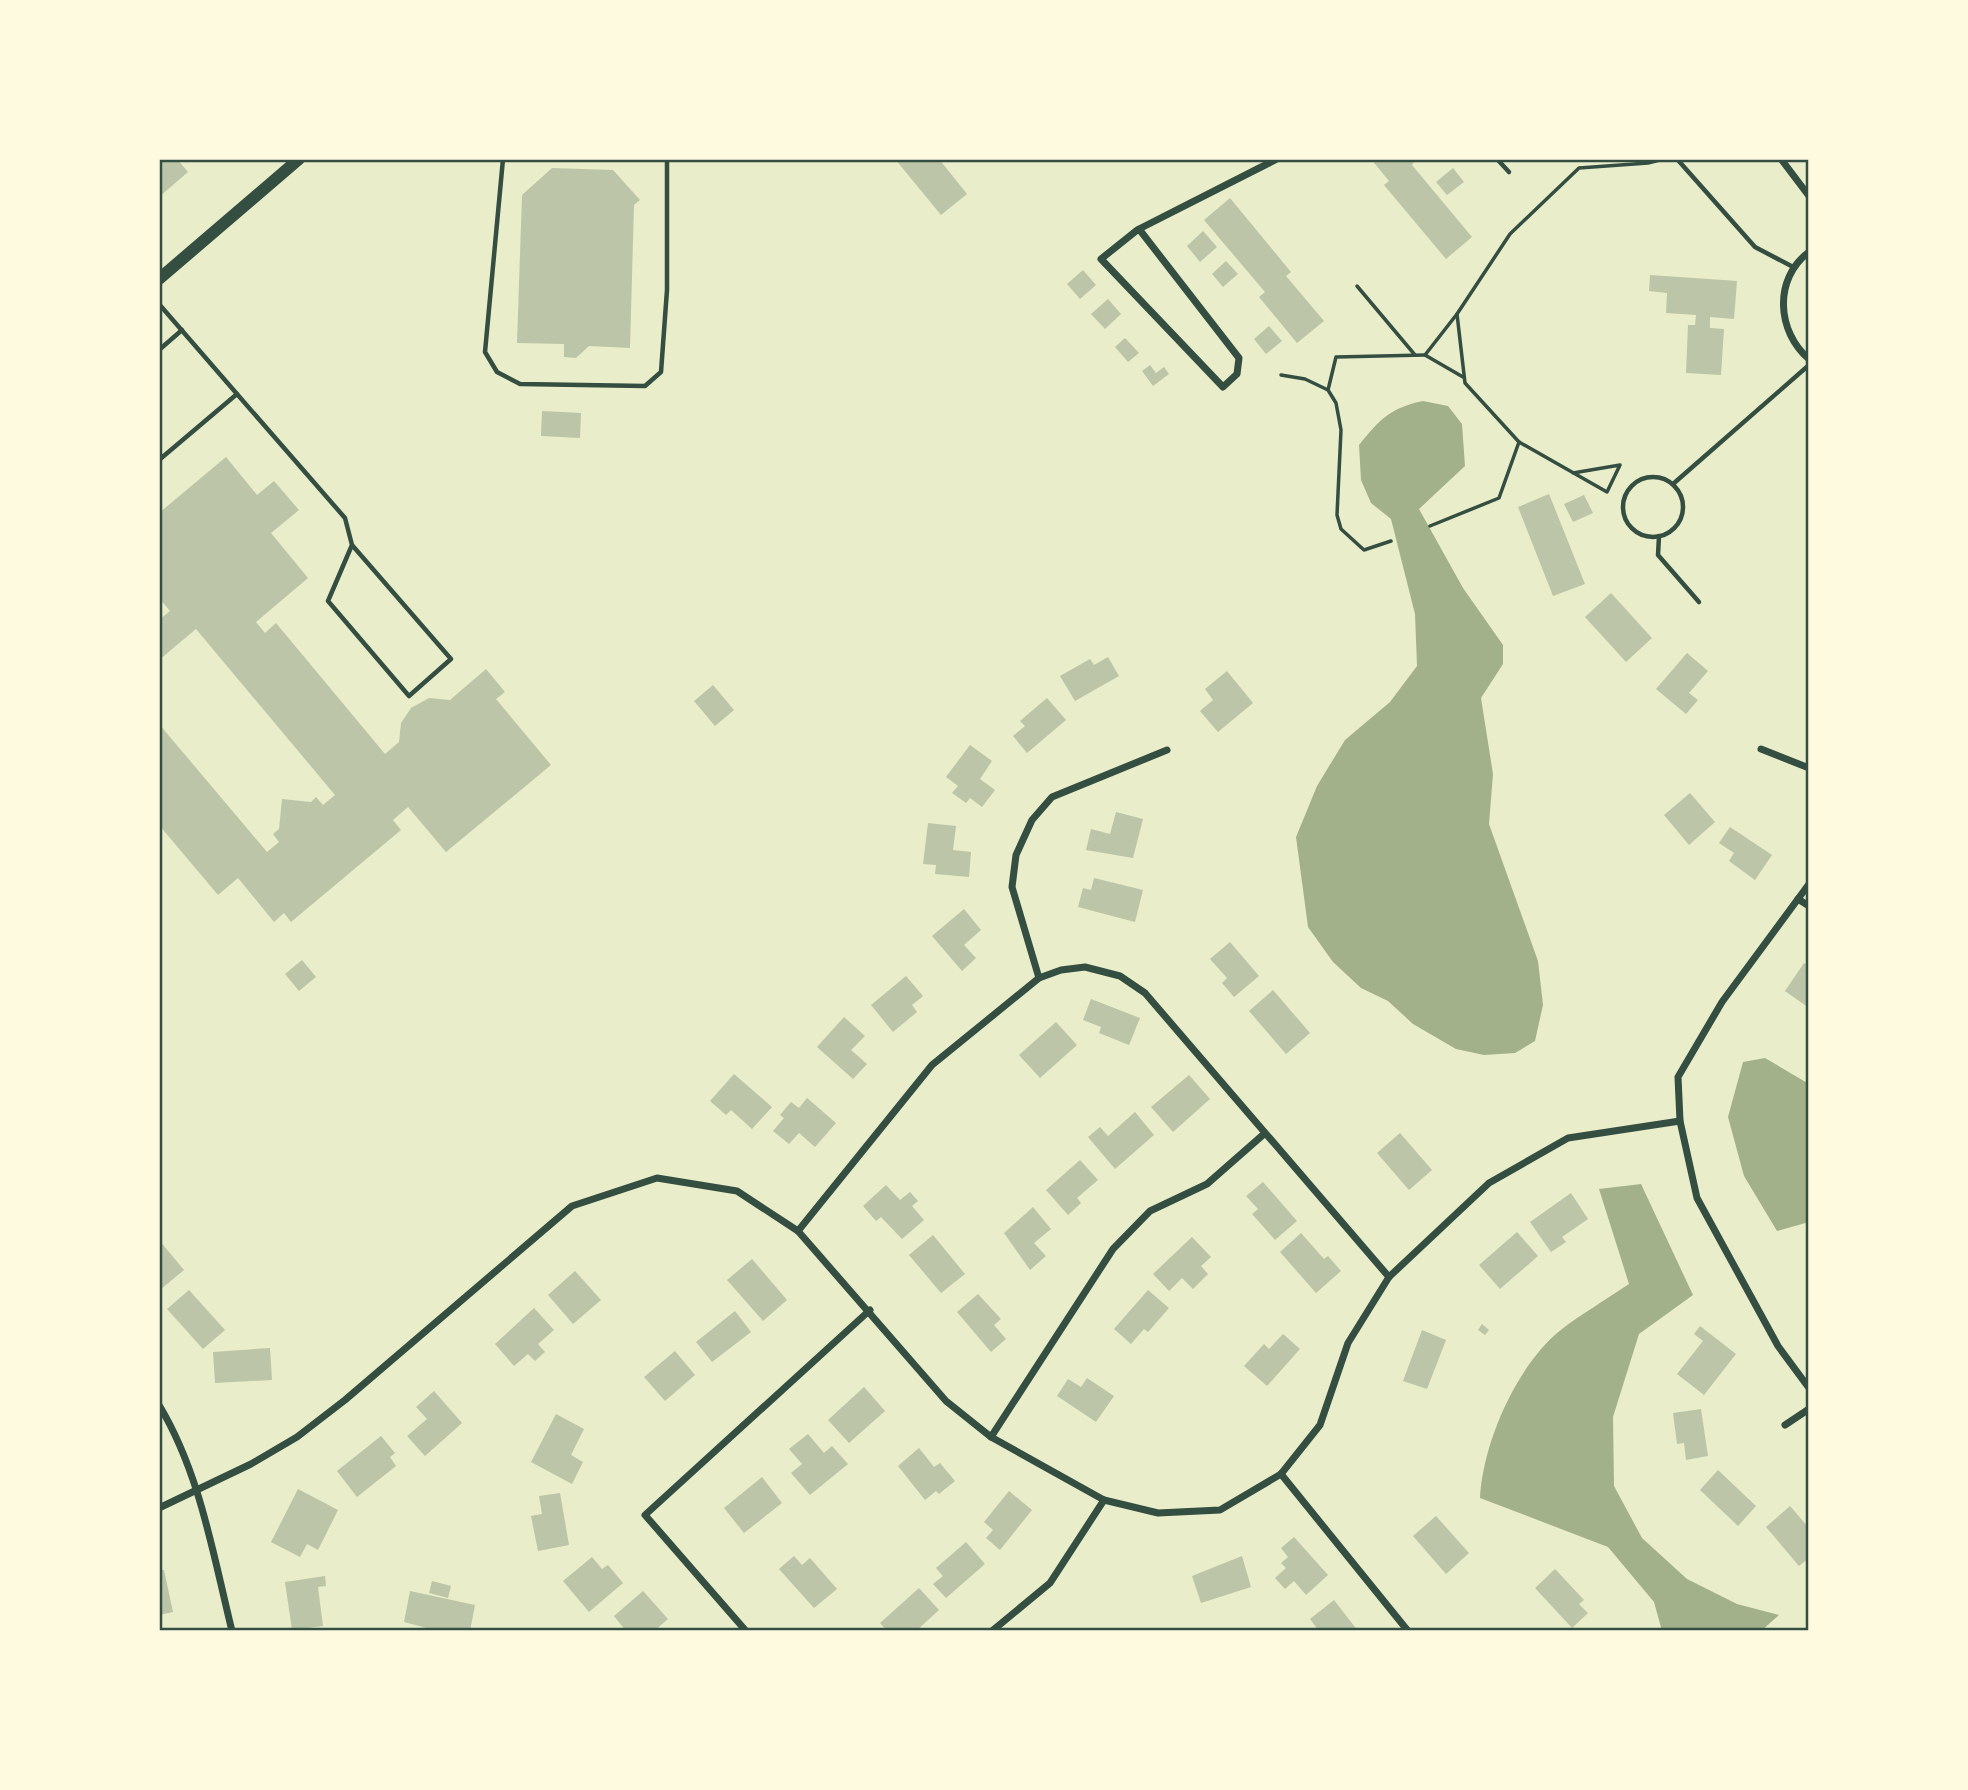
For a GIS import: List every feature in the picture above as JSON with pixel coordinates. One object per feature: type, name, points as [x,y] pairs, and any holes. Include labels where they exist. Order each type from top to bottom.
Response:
[{"type":"street","points":[[159,279],[299,159]]},
{"type":"street","points":[[1139,229],[1240,358],[1237,374],[1223,387],[1101,259],[1139,229],[1277,159]]},
{"type":"street","points":[[1781,159],[1809,196]]},
{"type":"street","points":[[1809,251],[1788,278],[1782,311],[1793,346],[1809,359]]},
{"type":"street","points":[[1761,749],[1809,768]]},
{"type":"street","points":[[1039,978],[1012,887],[1016,855],[1032,820],[1052,797],[1167,750]]},
{"type":"street","points":[[1809,884],[1722,1002],[1678,1077],[1680,1121],[1697,1198],[1778,1346],[1809,1388]]},
{"type":"street","points":[[1798,899],[1809,906]]},
{"type":"street","points":[[798,1231],[932,1065],[1039,978],[1061,970],[1084,967],[1120,976],[1145,993],[1389,1277]]},
{"type":"street","points":[[159,1508],[251,1464],[326,1415],[572,1206],[656,1178],[737,1191],[798,1231],[870,1310],[946,1401],[991,1437],[1104,1500],[1158,1513],[1220,1510],[1281,1474],[1320,1425],[1348,1343],[1389,1277],[1489,1183],[1568,1138],[1680,1121]]},
{"type":"street","points":[[991,1437],[1113,1249],[1150,1211],[1207,1184],[1264,1134]]},
{"type":"street","points":[[746,1631],[645,1515],[870,1310]]},
{"type":"street","points":[[159,1405],[185,1457],[197,1492],[232,1631]]},
{"type":"street","points":[[1785,1425],[1809,1409]]},
{"type":"street","points":[[1281,1474],[1409,1631]]},
{"type":"street","points":[[992,1631],[1050,1583],[1104,1500]]},
{"type":"lane","points":[[503,159],[485,352],[497,372],[520,384],[645,386],[661,372],[667,290],[667,159]]},
{"type":"lane","points":[[1497,159],[1509,172]]},
{"type":"lane","points":[[1677,159],[1755,247],[1794,268]]},
{"type":"lane","points":[[159,304],[345,518],[352,545],[451,659],[409,696],[328,601],[352,545]]},
{"type":"lane","points":[[159,350],[182,330]]},
{"type":"lane","points":[[1673,484],[1809,365]]},
{"type":"lane","points":[[159,460],[237,394]]},
{"type":"lane","points":[[1654,477],[1673,484],[1682,500],[1681,519],[1676,527],[1659,536],[1650,537],[1632,529],[1626,520],[1624,500],[1634,483],[1644,478],[1654,477]]},
{"type":"lane","points":[[1659,536],[1658,555],[1699,602]]},
{"type":"path","points":[[1425,355],[1457,314],[1510,234],[1579,168],[1648,163],[1664,159]]},
{"type":"path","points":[[1357,286],[1416,355]]},
{"type":"path","points":[[1457,314],[1465,383],[1518,442],[1573,474],[1607,492],[1620,465],[1573,474]]},
{"type":"path","points":[[1391,541],[1364,550],[1341,529],[1337,515],[1340,416],[1328,390],[1336,357],[1425,355],[1464,378]]},
{"type":"path","points":[[1281,375],[1305,379],[1328,390]]},
{"type":"path","points":[[1430,526],[1499,498],[1518,442]]},
{"type":"shaded area","points":[[1423,401],[1448,406],[1462,424],[1465,466],[1419,509],[1463,588],[1503,645],[1503,664],[1481,698],[1493,774],[1489,824],[1538,961],[1543,1005],[1535,1041],[1515,1053],[1484,1055],[1456,1049],[1413,1024],[1388,1001],[1361,988],[1333,962],[1308,927],[1296,837],[1317,786],[1345,740],[1390,702],[1417,666],[1415,614],[1391,519],[1371,503],[1361,480],[1359,445],[1386,416],[1402,407]]},
{"type":"shaded area","points":[[1765,1058],[1809,1084],[1809,1222],[1777,1231],[1744,1176],[1728,1117],[1743,1062]]},
{"type":"shaded area","points":[[1641,1184],[1693,1295],[1639,1334],[1613,1417],[1614,1486],[1642,1538],[1687,1579],[1737,1604],[1779,1615],[1761,1631],[1662,1631],[1654,1602],[1608,1547],[1480,1498],[1495,1429],[1517,1383],[1531,1362],[1562,1329],[1629,1284],[1599,1189]]},
{"type":"building","points":[[159,159],[177,159],[188,172],[159,197]]},
{"type":"building","points":[[895,159],[939,159],[967,194],[941,215]]},
{"type":"building","points":[[1371,159],[1416,159],[1412,165],[1472,237],[1446,259],[1384,185],[1389,181]]},
{"type":"building","points":[[552,168],[613,170],[640,200],[634,205],[630,348],[589,346],[576,358],[564,357],[564,344],[517,343],[522,195]]},
{"type":"building","points":[[1453,168],[1464,182],[1447,195],[1436,182]]},
{"type":"building","points":[[1230,198],[1291,272],[1286,276],[1324,321],[1297,343],[1259,297],[1265,292],[1204,220]]},
{"type":"building","points":[[1203,231],[1217,247],[1200,262],[1187,246]]},
{"type":"building","points":[[1226,261],[1238,274],[1223,287],[1212,274]]},
{"type":"building","points":[[1083,270],[1096,285],[1080,299],[1067,284]]},
{"type":"building","points":[[1650,275],[1737,281],[1734,319],[1710,317],[1710,328],[1724,329],[1721,375],[1686,373],[1688,325],[1695,325],[1696,315],[1666,313],[1667,293],[1649,291]]},
{"type":"building","points":[[1108,299],[1121,314],[1105,329],[1091,314]]},
{"type":"building","points":[[1269,326],[1282,341],[1266,354],[1254,339]]},
{"type":"building","points":[[1125,338],[1139,353],[1128,362],[1115,347]]},
{"type":"building","points":[[1150,365],[1156,373],[1164,367],[1169,374],[1153,386],[1142,371]]},
{"type":"building","points":[[542,411],[581,413],[580,438],[541,436]]},
{"type":"building","points":[[226,457],[257,495],[274,481],[299,510],[271,533],[308,578],[256,622],[265,633],[276,623],[385,754],[399,742],[401,723],[411,708],[429,698],[450,700],[486,669],[505,692],[496,699],[551,765],[446,852],[408,807],[393,820],[401,830],[291,922],[284,913],[274,922],[238,878],[218,895],[159,825],[159,724],[267,852],[279,842],[273,834],[279,829],[282,799],[311,802],[316,797],[323,805],[335,795],[196,629],[159,660],[159,620],[170,611],[159,598],[159,513]]},
{"type":"building","points":[[1549,494],[1585,584],[1553,596],[1518,507]]},
{"type":"building","points":[[1584,495],[1593,513],[1573,522],[1564,504]]},
{"type":"building","points":[[1611,593],[1652,638],[1626,662],[1585,617]]},
{"type":"building","points":[[1687,653],[1708,671],[1689,693],[1698,700],[1686,714],[1656,689]]},
{"type":"building","points":[[1108,657],[1119,676],[1075,701],[1060,676],[1090,659],[1094,665]]},
{"type":"building","points":[[1227,671],[1253,703],[1218,732],[1200,711],[1213,700],[1205,689]]},
{"type":"building","points":[[713,685],[734,710],[715,726],[694,701]]},
{"type":"building","points":[[1047,698],[1066,720],[1027,753],[1013,736],[1025,726],[1020,721]]},
{"type":"building","points":[[970,745],[992,761],[980,779],[995,790],[982,807],[970,798],[966,803],[952,793],[958,786],[946,777]]},
{"type":"building","points":[[1690,793],[1715,822],[1689,845],[1664,815]]},
{"type":"building","points":[[1116,812],[1143,819],[1133,858],[1086,850],[1091,829],[1110,834]]},
{"type":"building","points":[[928,823],[956,826],[953,850],[971,852],[969,877],[935,874],[936,865],[923,864]]},
{"type":"building","points":[[1730,827],[1772,855],[1755,880],[1729,861],[1734,853],[1719,843]]},
{"type":"building","points":[[1094,878],[1143,890],[1135,922],[1078,907],[1083,888],[1091,890]]},
{"type":"building","points":[[964,909],[981,930],[964,945],[976,958],[962,971],[932,936]]},
{"type":"building","points":[[1230,942],[1259,976],[1234,997],[1222,983],[1227,978],[1210,959]]},
{"type":"building","points":[[302,960],[316,977],[299,991],[285,974]]},
{"type":"building","points":[[1804,963],[1809,966],[1809,1008],[1785,991]]},
{"type":"building","points":[[906,976],[923,996],[912,1005],[917,1012],[893,1032],[871,1005]]},
{"type":"building","points":[[1273,990],[1310,1033],[1286,1054],[1249,1011]]},
{"type":"building","points":[[1091,999],[1140,1018],[1129,1045],[1099,1033],[1101,1027],[1083,1020]]},
{"type":"building","points":[[844,1017],[865,1036],[851,1050],[867,1064],[853,1079],[817,1047]]},
{"type":"building","points":[[1056,1022],[1077,1045],[1040,1078],[1019,1055]]},
{"type":"building","points":[[734,1074],[772,1107],[752,1129],[731,1110],[726,1115],[710,1101]]},
{"type":"building","points":[[1189,1075],[1210,1099],[1173,1132],[1151,1107]]},
{"type":"building","points":[[807,1098],[836,1123],[815,1147],[799,1133],[789,1144],[773,1131],[784,1118],[780,1115],[791,1102],[799,1108]]},
{"type":"building","points":[[1135,1112],[1154,1135],[1115,1169],[1088,1137],[1100,1127],[1108,1136]]},
{"type":"building","points":[[1400,1133],[1432,1170],[1409,1190],[1377,1153]]},
{"type":"building","points":[[1080,1160],[1098,1180],[1077,1198],[1081,1203],[1068,1215],[1046,1190]]},
{"type":"building","points":[[1263,1182],[1297,1221],[1275,1240],[1252,1214],[1258,1209],[1246,1196]]},
{"type":"building","points":[[886,1185],[900,1200],[910,1192],[918,1201],[912,1206],[924,1220],[902,1239],[881,1217],[876,1221],[863,1206]]},
{"type":"building","points":[[1571,1193],[1588,1219],[1562,1237],[1566,1242],[1551,1252],[1530,1222]]},
{"type":"building","points":[[1033,1207],[1051,1229],[1034,1243],[1046,1256],[1030,1270],[1004,1233]]},
{"type":"building","points":[[1517,1232],[1538,1256],[1500,1289],[1479,1265]]},
{"type":"building","points":[[1301,1233],[1324,1259],[1328,1256],[1341,1271],[1316,1293],[1280,1252]]},
{"type":"building","points":[[933,1235],[965,1274],[941,1293],[909,1255]]},
{"type":"building","points":[[1192,1237],[1211,1257],[1201,1266],[1208,1274],[1193,1289],[1182,1278],[1169,1291],[1153,1274]]},
{"type":"building","points":[[159,1240],[184,1270],[161,1289],[159,1286]]},
{"type":"building","points":[[752,1259],[787,1300],[763,1321],[727,1280]]},
{"type":"building","points":[[575,1271],[601,1300],[573,1324],[548,1295]]},
{"type":"building","points":[[189,1290],[225,1330],[203,1349],[167,1309]]},
{"type":"building","points":[[1148,1290],[1169,1308],[1148,1332],[1144,1329],[1131,1344],[1114,1329]]},
{"type":"building","points":[[978,1294],[1001,1319],[994,1325],[1006,1339],[991,1352],[957,1312]]},
{"type":"building","points":[[534,1308],[554,1330],[538,1344],[545,1352],[535,1361],[528,1354],[514,1366],[495,1344]]},
{"type":"building","points":[[735,1311],[751,1332],[712,1362],[696,1342]]},
{"type":"building","points":[[1482,1324],[1489,1330],[1485,1335],[1478,1330]]},
{"type":"building","points":[[1700,1326],[1736,1354],[1704,1395],[1677,1374],[1703,1341],[1694,1334]]},
{"type":"building","points":[[1422,1330],[1446,1340],[1427,1389],[1403,1381]]},
{"type":"building","points":[[1283,1334],[1300,1349],[1267,1386],[1244,1366],[1264,1344],[1269,1349]]},
{"type":"building","points":[[270,1348],[272,1380],[215,1383],[213,1352]]},
{"type":"building","points":[[675,1351],[695,1375],[665,1401],[644,1377]]},
{"type":"building","points":[[1087,1378],[1114,1396],[1096,1422],[1057,1396],[1068,1379],[1081,1387]]},
{"type":"building","points":[[864,1387],[885,1411],[849,1443],[828,1420]]},
{"type":"building","points":[[434,1391],[462,1423],[425,1456],[407,1436],[427,1419],[416,1407]]},
{"type":"building","points":[[1701,1409],[1708,1456],[1686,1460],[1684,1443],[1677,1444],[1673,1413]]},
{"type":"building","points":[[556,1414],[584,1429],[571,1455],[583,1462],[572,1484],[531,1462]]},
{"type":"building","points":[[808,1434],[824,1453],[832,1446],[848,1464],[810,1495],[791,1473],[802,1464],[789,1449]]},
{"type":"building","points":[[381,1436],[395,1453],[390,1457],[396,1466],[357,1497],[337,1471]]},
{"type":"building","points":[[919,1448],[934,1467],[940,1463],[955,1481],[939,1494],[936,1491],[925,1500],[898,1466]]},
{"type":"building","points":[[1718,1470],[1756,1506],[1738,1526],[1700,1490]]},
{"type":"building","points":[[762,1477],[782,1503],[744,1533],[724,1508]]},
{"type":"building","points":[[298,1489],[338,1510],[318,1550],[307,1544],[300,1557],[271,1542]]},
{"type":"building","points":[[1009,1491],[1032,1510],[1000,1550],[986,1538],[993,1530],[984,1522]]},
{"type":"building","points":[[560,1493],[569,1545],[538,1551],[531,1516],[542,1514],[539,1496]]},
{"type":"building","points":[[1790,1506],[1809,1528],[1809,1558],[1799,1566],[1766,1527]]},
{"type":"building","points":[[1436,1516],[1469,1553],[1446,1574],[1413,1536]]},
{"type":"building","points":[[1294,1537],[1328,1575],[1306,1595],[1294,1581],[1285,1589],[1275,1578],[1286,1568],[1281,1563],[1288,1557],[1281,1548]]},
{"type":"building","points":[[966,1542],[985,1564],[946,1598],[933,1584],[943,1576],[936,1568]]},
{"type":"building","points":[[794,1556],[802,1565],[810,1558],[837,1589],[814,1608],[779,1569]]},
{"type":"building","points":[[1242,1556],[1251,1587],[1201,1603],[1192,1576]]},
{"type":"building","points":[[592,1557],[602,1569],[608,1565],[623,1583],[589,1612],[563,1581]]},
{"type":"building","points":[[1555,1569],[1584,1600],[1579,1604],[1588,1613],[1572,1628],[1535,1588]]},
{"type":"building","points":[[159,1570],[164,1570],[173,1612],[159,1615]]},
{"type":"building","points":[[325,1576],[326,1586],[318,1587],[323,1626],[292,1630],[285,1582]]},
{"type":"building","points":[[432,1581],[451,1586],[448,1598],[429,1593]]},
{"type":"building","points":[[919,1588],[939,1610],[916,1631],[887,1631],[880,1623]]},
{"type":"building","points":[[410,1591],[475,1605],[470,1631],[438,1631],[404,1622]]},
{"type":"building","points":[[643,1591],[668,1619],[654,1631],[626,1631],[614,1616]]},
{"type":"building","points":[[1334,1600],[1358,1631],[1319,1631],[1310,1619]]}]
